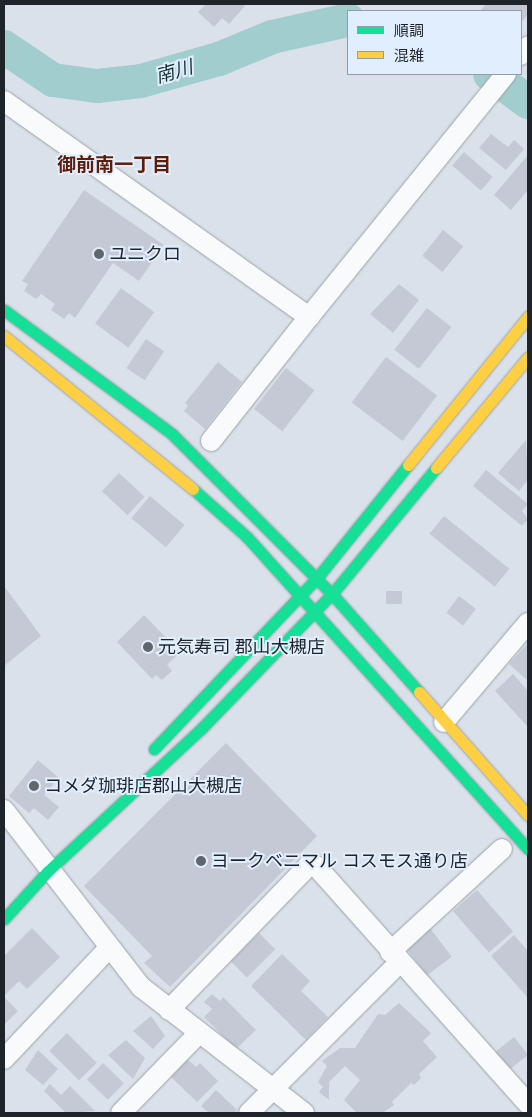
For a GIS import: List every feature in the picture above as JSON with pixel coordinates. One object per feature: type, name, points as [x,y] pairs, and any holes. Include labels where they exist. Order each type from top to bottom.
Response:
[{"type":"street","points":[[211,441],[505,75]]},
{"type":"street","points":[[4,102],[309,317]]},
{"type":"street","points":[[4,310],[172,434],[332,594],[528,815]]},
{"type":"street","points":[[146,758],[317,578],[528,317]]},
{"type":"street","points":[[4,336],[152,452],[247,537],[528,849]]},
{"type":"street","points":[[48,871],[201,729],[332,594],[528,357]]},
{"type":"street","points":[[444,722],[528,623]]},
{"type":"street","points":[[4,920],[48,871],[106,799]]},
{"type":"street","points":[[4,810],[108,949],[141,987],[304,1113]]},
{"type":"street","points":[[249,1113],[395,957],[502,849]]},
{"type":"street","points":[[169,1010],[309,865],[316,866],[395,957],[528,1104]]},
{"type":"street","points":[[4,1059],[108,949]]},
{"type":"street","points":[[121,1113],[199,1033]]},
{"type":"building","points":[[206,4],[243,4],[245,6],[229,24],[222,18],[214,27],[198,12]]},
{"type":"building","points":[[486,4],[528,4],[528,14],[522,22],[522,10],[481,10]]},
{"type":"building","points":[[491,134],[508,147],[514,140],[524,149],[506,170],[479,148]]},
{"type":"building","points":[[464,152],[493,177],[481,191],[452,166]]},
{"type":"building","points":[[528,155],[528,190],[511,210],[494,195]]},
{"type":"building","name":"ユニクロ","points":[[84,190],[164,245],[139,281],[113,263],[75,318],[69,313],[64,319],[51,310],[55,304],[41,294],[36,299],[24,291],[28,284],[22,281]]},
{"type":"building","points":[[443,230],[463,246],[442,272],[422,256]]},
{"type":"building","points":[[399,284],[419,300],[393,333],[370,314]]},
{"type":"building","points":[[121,288],[154,312],[128,348],[95,324]]},
{"type":"building","points":[[427,308],[451,327],[419,369],[394,350]]},
{"type":"building","points":[[146,339],[164,351],[145,380],[126,368]]},
{"type":"building","points":[[386,357],[437,396],[403,441],[352,403]]},
{"type":"building","points":[[218,362],[242,382],[205,429],[184,411],[188,406],[185,403]]},
{"type":"building","points":[[286,368],[314,390],[282,431],[254,409]]},
{"type":"building","points":[[526,440],[528,480],[519,491],[498,473]]},
{"type":"building","points":[[486,470],[528,504],[522,511],[528,519],[522,526],[473,486]]},
{"type":"building","points":[[119,473],[145,497],[128,515],[102,491]]},
{"type":"building","points":[[150,496],[184,525],[166,547],[131,518]]},
{"type":"building","points":[[444,516],[509,569],[495,587],[430,534]]},
{"type":"building","points":[[4,586],[41,636],[4,666]]},
{"type":"building","points":[[386,591],[402,591],[402,604],[386,604]]},
{"type":"building","points":[[459,596],[476,609],[463,625],[446,613]]},
{"type":"building","name":"元気寿司 郡山大槻店","points":[[144,615],[180,652],[167,665],[172,671],[162,680],[156,675],[152,679],[117,642]]},
{"type":"building","points":[[528,643],[528,681],[509,664]]},
{"type":"building","points":[[513,674],[528,691],[528,727],[495,691]]},
{"type":"building","name":"ヨークベニマル コスモス通り店","points":[[226,743],[317,836],[170,987],[144,963],[152,956],[84,886]]},
{"type":"building","name":"コメダ珈琲店郡山大槻店","points":[[38,760],[59,778],[44,795],[59,807],[48,820],[34,808],[29,813],[9,796]]},
{"type":"building","points":[[477,890],[513,932],[489,953],[453,911]]},
{"type":"building","points":[[32,928],[60,957],[27,989],[19,981],[4,996],[4,956]]},
{"type":"building","points":[[430,928],[452,957],[427,975],[405,947]]},
{"type":"building","points":[[259,933],[275,949],[247,978],[231,961]]},
{"type":"building","points":[[514,935],[528,951],[528,998],[491,956]]},
{"type":"building","points":[[282,954],[310,981],[301,991],[328,1017],[306,1040],[251,986]]},
{"type":"building","points":[[212,994],[220,1001],[223,997],[256,1030],[236,1049],[204,1017],[212,1009],[204,1002]]},
{"type":"building","points":[[4,997],[18,1011],[4,1025]]},
{"type":"building","points":[[399,1003],[431,1033],[423,1041],[437,1057],[419,1074],[421,1078],[414,1085],[411,1083],[392,1102],[394,1105],[382,1113],[357,1113],[344,1100],[360,1080],[345,1066],[329,1082],[329,1100],[319,1092],[323,1087],[318,1082],[327,1066],[322,1061],[340,1048],[355,1048],[378,1014],[385,1015]]},
{"type":"building","points":[[151,1016],[165,1036],[153,1049],[133,1031]]},
{"type":"building","points":[[67,1033],[97,1063],[79,1080],[49,1051]]},
{"type":"building","points":[[514,1037],[528,1055],[508,1071],[494,1052]]},
{"type":"building","points":[[126,1040],[145,1058],[133,1079],[108,1055]]},
{"type":"building","points":[[38,1050],[58,1069],[43,1085],[25,1070]]},
{"type":"building","points":[[187,1059],[196,1067],[200,1063],[218,1081],[197,1102],[170,1076]]},
{"type":"building","points":[[103,1063],[124,1083],[108,1100],[87,1080]]},
{"type":"building","points":[[50,1084],[61,1095],[70,1086],[95,1111],[66,1113],[44,1091]]},
{"type":"building","points":[[216,1090],[237,1110],[234,1113],[209,1113],[201,1106]]},
{"type":"waterway","name":"南川","points":[[4,47],[53,80],[97,86],[141,81],[219,59],[272,37],[347,20]]},
{"type":"waterway","name":"南川","points":[[491,75],[528,102]]},
{"type":"traffic: fast","points":[[4,310],[172,434],[332,594],[419,692]]},
{"type":"traffic: fast","points":[[154,749],[317,578],[408,465]]},
{"type":"traffic: fast","points":[[4,919],[48,871],[201,729],[332,594],[436,468]]},
{"type":"traffic: fast","points":[[193,489],[247,537],[528,849]]},
{"type":"traffic: slow","points":[[408,465],[528,317]]},
{"type":"traffic: slow","points":[[4,336],[193,489]]},
{"type":"traffic: slow","points":[[436,468],[528,357]]},
{"type":"traffic: slow","points":[[419,692],[528,815]]},
{"type":"place","name":"ユニクロ","points":[[99,254]]},
{"type":"place","name":"元気寿司 郡山大槻店","points":[[148,647]]},
{"type":"place","name":"コメダ珈琲店郡山大槻店","points":[[34,786]]},
{"type":"place","name":"ヨークベニマル コスモス通り店","points":[[201,861]]},
{"type":"district","name":"御前南一丁目","points":[[114,165]]}]
